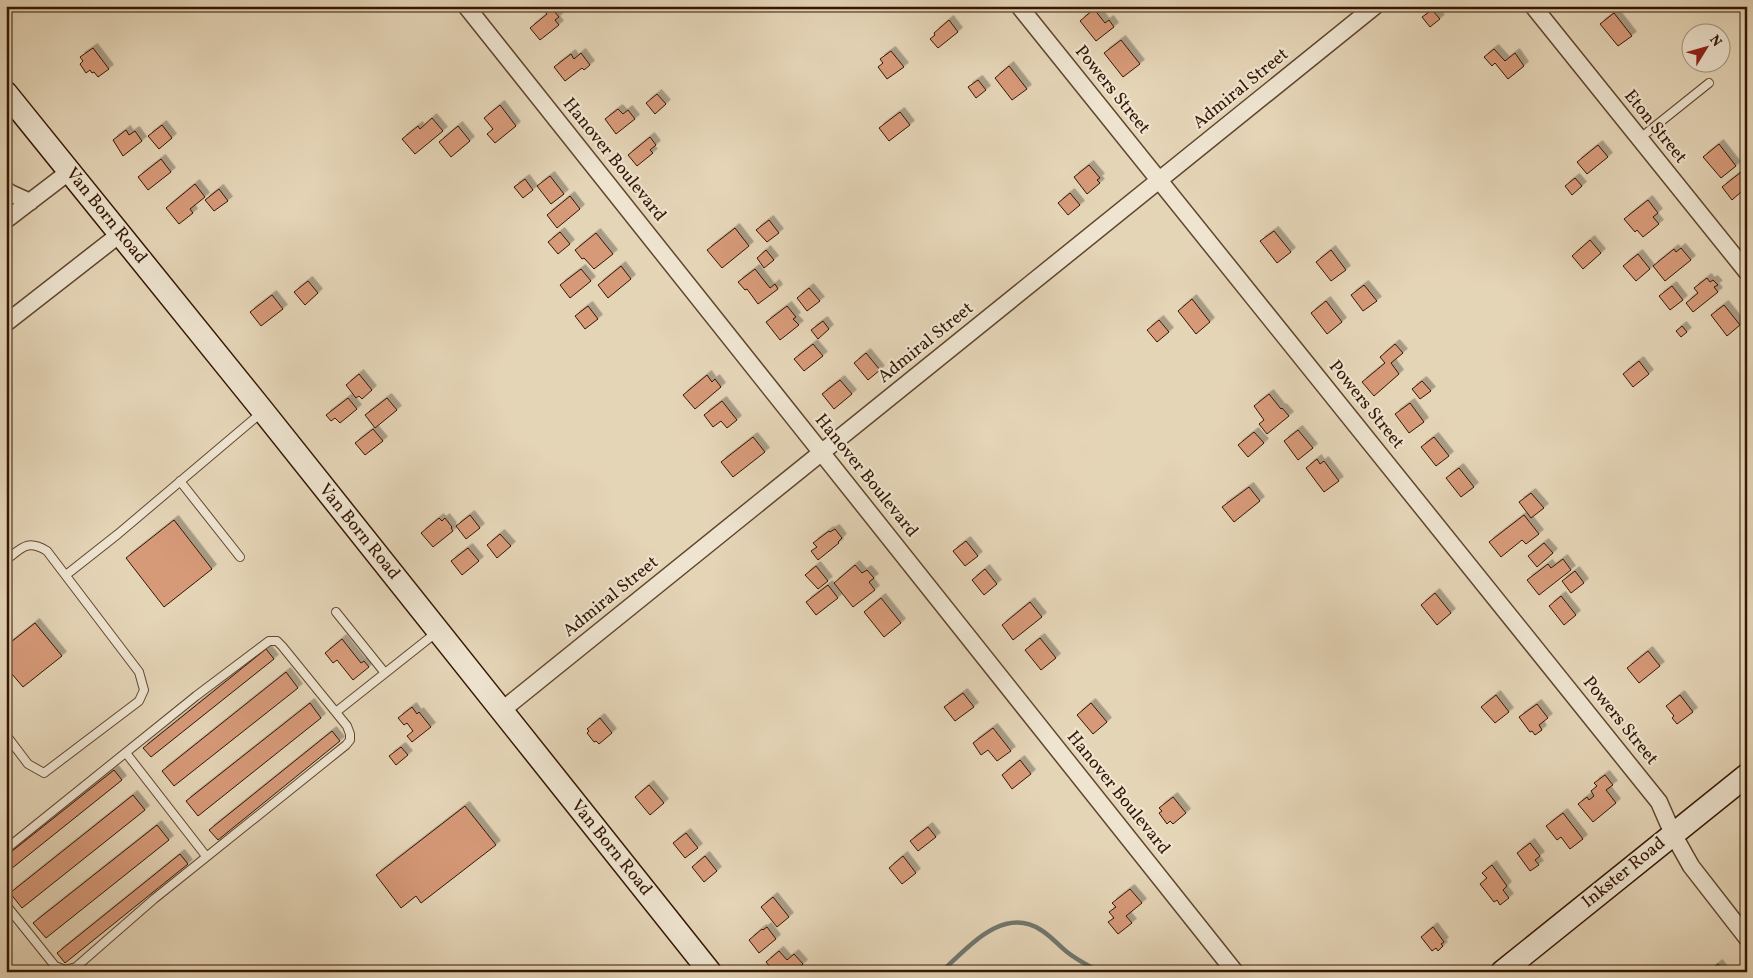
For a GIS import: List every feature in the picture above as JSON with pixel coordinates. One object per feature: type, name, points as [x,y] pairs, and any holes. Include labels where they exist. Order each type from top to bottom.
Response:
[{"type":"main road","name":"Van Born Road","points":[[9,102],[70,171],[710,972]]},
{"type":"main road","name":"Inkster Road","points":[[1502,972],[1747,775]]},
{"type":"street","name":"Hanover Boulevard","points":[[466,6],[1235,972]]},
{"type":"street","name":"Powers Street","points":[[1019,6],[1659,802],[1673,834],[1691,866],[1747,938]]},
{"type":"street","name":"Admiral Street","points":[[502,711],[1375,6]]},
{"type":"street","name":"Eton Street","points":[[1533,6],[1747,272]]},
{"type":"street","points":[[6,220],[70,171]]},
{"type":"street","points":[[6,190],[30,202]]},
{"type":"street","points":[[6,323],[120,234]]},
{"type":"lane","points":[[1639,139],[1709,83]]},
{"type":"lane","points":[[66,575],[263,412]]},
{"type":"lane","points":[[180,481],[240,556]]},
{"type":"lane","points":[[6,560],[24,546],[37,545],[47,552],[140,672],[144,690],[139,701],[44,772],[28,764],[6,734]]},
{"type":"lane","points":[[336,612],[385,673]]},
{"type":"lane","points":[[336,712],[438,631]]},
{"type":"lane","points":[[6,849],[196,696],[269,641],[277,641],[282,646],[347,726],[350,734],[350,740],[206,856],[76,967],[65,970],[55,966],[6,904]]},
{"type":"lane","points":[[126,753],[206,856]]},
{"type":"building","points":[[541,6],[558,6],[553,10],[559,17],[555,20],[559,25],[540,40],[530,28],[547,14]]},
{"type":"building","points":[[1094,9],[1105,23],[1109,20],[1114,27],[1096,41],[1080,21]]},
{"type":"building","points":[[1432,10],[1440,19],[1430,27],[1422,17]]},
{"type":"building","points":[[1614,13],[1632,36],[1618,46],[1600,24]]},
{"type":"building","points":[[949,20],[958,32],[938,48],[930,39]]},
{"type":"building","points":[[1121,40],[1140,64],[1123,77],[1104,53]]},
{"type":"building","points":[[93,48],[109,69],[98,77],[90,70],[86,73],[80,64],[83,61],[80,57]]},
{"type":"building","points":[[1494,49],[1505,61],[1515,53],[1524,66],[1508,79],[1495,63],[1492,66],[1484,57]]},
{"type":"building","points":[[891,51],[904,67],[887,79],[878,67],[883,63],[880,59]]},
{"type":"building","points":[[581,53],[590,65],[584,70],[582,68],[565,81],[554,67],[571,54],[574,59]]},
{"type":"building","points":[[1009,66],[1027,89],[1012,100],[995,78]]},
{"type":"building","points":[[978,80],[986,90],[976,98],[968,87]]},
{"type":"building","points":[[657,94],[666,104],[655,114],[646,103]]},
{"type":"building","points":[[500,105],[516,126],[495,143],[487,134],[493,129],[484,118]]},
{"type":"building","points":[[618,109],[623,114],[628,110],[635,119],[616,134],[605,119]]},
{"type":"building","points":[[900,112],[910,125],[889,141],[879,128]]},
{"type":"building","points":[[432,118],[443,131],[415,154],[402,139],[418,126],[420,129]]},
{"type":"building","points":[[162,125],[172,138],[159,149],[148,136]]},
{"type":"building","points":[[458,126],[470,141],[451,157],[439,142]]},
{"type":"building","points":[[126,130],[129,135],[135,131],[142,141],[123,156],[113,140]]},
{"type":"building","points":[[650,137],[656,145],[650,150],[653,153],[637,166],[628,155]]},
{"type":"building","points":[[1719,144],[1736,166],[1721,178],[1703,157]]},
{"type":"building","points":[[1598,145],[1608,157],[1587,174],[1577,162]]},
{"type":"building","points":[[161,159],[171,172],[148,190],[138,177]]},
{"type":"building","points":[[1089,165],[1100,178],[1097,180],[1100,183],[1087,194],[1074,177]]},
{"type":"building","points":[[1745,169],[1747,170],[1747,192],[1743,195],[1741,192],[1732,200],[1722,187]]},
{"type":"building","points":[[550,176],[564,194],[551,204],[537,186]]},
{"type":"building","points":[[1575,178],[1582,186],[1572,195],[1565,186]]},
{"type":"building","points":[[525,179],[533,190],[523,198],[514,187]]},
{"type":"building","points":[[195,184],[205,197],[190,209],[193,213],[179,224],[166,208]]},
{"type":"building","points":[[219,189],[228,201],[214,211],[205,200]]},
{"type":"building","points":[[1070,193],[1080,205],[1068,215],[1058,203]]},
{"type":"building","points":[[570,196],[580,209],[557,228],[547,215]]},
{"type":"building","points":[[1648,200],[1658,213],[1653,217],[1659,224],[1643,237],[1637,230],[1635,232],[1624,219]]},
{"type":"building","points":[[769,220],[779,233],[767,242],[756,230]]},
{"type":"building","points":[[735,228],[749,246],[722,268],[707,250]]},
{"type":"building","points":[[1274,231],[1291,252],[1277,263],[1260,241]]},
{"type":"building","points":[[560,232],[570,244],[558,254],[548,242]]},
{"type":"building","points":[[596,233],[613,254],[594,269],[575,250]]},
{"type":"building","points":[[1590,240],[1601,253],[1583,269],[1572,256]]},
{"type":"building","points":[[1681,248],[1691,260],[1665,281],[1653,266],[1674,249],[1676,252]]},
{"type":"building","points":[[766,250],[774,260],[764,268],[757,258]]},
{"type":"building","points":[[1331,250],[1346,270],[1331,281],[1316,262]]},
{"type":"building","points":[[1638,254],[1650,269],[1636,281],[1623,266]]},
{"type":"building","points":[[621,266],[631,279],[608,298],[598,285]]},
{"type":"building","points":[[581,269],[591,281],[570,298],[560,285]]},
{"type":"building","points":[[755,269],[770,288],[775,284],[778,289],[758,304],[747,289],[745,290],[738,282]]},
{"type":"building","points":[[1707,278],[1710,282],[1713,280],[1718,285],[1714,287],[1718,292],[1693,312],[1686,303],[1698,293],[1694,288]]},
{"type":"building","points":[[308,281],[318,293],[305,305],[294,292]]},
{"type":"building","points":[[1364,285],[1377,301],[1363,311],[1351,295]]},
{"type":"building","points":[[1672,286],[1683,300],[1670,310],[1659,296]]},
{"type":"building","points":[[809,288],[820,301],[807,311],[797,298]]},
{"type":"building","points":[[272,295],[283,309],[261,326],[250,312]]},
{"type":"building","points":[[1192,299],[1210,322],[1196,334],[1178,311]]},
{"type":"building","points":[[1326,301],[1342,322],[1327,334],[1311,313]]},
{"type":"building","points":[[1724,305],[1740,325],[1727,336],[1711,315]]},
{"type":"building","points":[[588,306],[598,319],[585,329],[575,316]]},
{"type":"building","points":[[787,306],[796,317],[793,319],[799,325],[780,340],[766,322]]},
{"type":"building","points":[[1159,320],[1169,332],[1157,342],[1147,330]]},
{"type":"building","points":[[823,321],[829,329],[818,339],[811,330]]},
{"type":"building","points":[[1682,326],[1687,332],[1681,337],[1676,331]]},
{"type":"building","points":[[813,344],[823,356],[804,371],[794,359]]},
{"type":"building","points":[[1395,344],[1403,353],[1391,363],[1399,374],[1374,396],[1362,382],[1385,363],[1380,357]]},
{"type":"building","points":[[866,353],[880,370],[868,380],[854,363]]},
{"type":"building","points":[[1639,361],[1649,374],[1633,387],[1623,374]]},
{"type":"building","points":[[359,374],[372,390],[362,399],[359,396],[356,398],[346,385]]},
{"type":"building","points":[[707,375],[712,382],[715,379],[721,387],[695,409],[683,395]]},
{"type":"building","points":[[840,380],[852,394],[834,409],[822,394]]},
{"type":"building","points":[[1422,381],[1431,391],[1420,399],[1412,389]]},
{"type":"building","points":[[1269,394],[1289,416],[1267,434],[1259,424],[1264,420],[1254,406]]},
{"type":"building","points":[[348,398],[357,409],[340,423],[335,418],[331,421],[326,415]]},
{"type":"building","points":[[387,398],[397,410],[375,428],[365,415]]},
{"type":"building","points":[[722,401],[737,420],[727,428],[721,421],[713,427],[704,415]]},
{"type":"building","points":[[1410,403],[1424,422],[1409,433],[1395,414]]},
{"type":"building","points":[[373,429],[383,441],[365,455],[355,443]]},
{"type":"building","points":[[1298,430],[1313,448],[1298,460],[1284,441]]},
{"type":"building","points":[[1254,432],[1264,443],[1248,457],[1238,445]]},
{"type":"building","points":[[753,437],[765,452],[733,477],[721,462]]},
{"type":"building","points":[[1434,437],[1449,456],[1436,466],[1421,447]]},
{"type":"building","points":[[1317,459],[1320,464],[1324,461],[1339,481],[1324,492],[1306,468]]},
{"type":"building","points":[[1459,468],[1474,487],[1461,497],[1446,478]]},
{"type":"building","points":[[1249,487],[1260,501],[1234,522],[1222,507]]},
{"type":"building","points":[[1531,493],[1544,508],[1531,518],[1519,502]]},
{"type":"building","points":[[470,515],[480,528],[466,539],[456,526]]},
{"type":"building","points":[[1524,515],[1539,534],[1526,544],[1522,540],[1501,557],[1489,542]]},
{"type":"building","points":[[439,518],[442,521],[445,518],[453,531],[433,547],[421,533]]},
{"type":"building","points":[[174,520],[212,569],[164,607],[126,558]]},
{"type":"building","points":[[835,529],[842,538],[839,543],[818,560],[811,551],[817,547],[813,543],[829,531]]},
{"type":"building","points":[[500,534],[511,546],[497,558],[487,545]]},
{"type":"building","points":[[966,541],[978,556],[965,566],[953,551]]},
{"type":"building","points":[[1544,543],[1553,553],[1537,567],[1528,556]]},
{"type":"building","points":[[468,548],[479,561],[462,575],[451,561]]},
{"type":"building","points":[[1563,559],[1571,570],[1539,595],[1527,580],[1548,564],[1551,568]]},
{"type":"building","points":[[855,565],[862,573],[867,570],[874,578],[869,582],[875,590],[853,607],[834,583]]},
{"type":"building","points":[[816,566],[828,581],[818,589],[805,575]]},
{"type":"building","points":[[985,569],[997,584],[984,595],[972,580]]},
{"type":"building","points":[[1575,571],[1584,583],[1571,593],[1562,581]]},
{"type":"building","points":[[828,585],[838,598],[816,615],[806,602]]},
{"type":"building","points":[[1435,593],[1451,613],[1437,625],[1421,605]]},
{"type":"building","points":[[1561,596],[1576,615],[1564,625],[1549,606]]},
{"type":"building","points":[[881,598],[901,623],[884,637],[864,612]]},
{"type":"building","points":[[1030,602],[1042,617],[1013,640],[1002,625]]},
{"type":"building","points":[[35,623],[62,656],[23,687],[6,667],[6,646]]},
{"type":"building","points":[[1040,638],[1056,658],[1041,670],[1025,650]]},
{"type":"building","points":[[342,639],[361,663],[364,661],[369,667],[353,680],[337,660],[333,663],[325,653]]},
{"type":"building","points":[[266,649],[274,659],[151,757],[143,748]]},
{"type":"building","points":[[1648,651],[1660,666],[1639,683],[1627,668]]},
{"type":"building","points":[[286,672],[298,688],[174,786],[162,771]]},
{"type":"building","points":[[963,693],[974,707],[955,721],[944,707]]},
{"type":"building","points":[[1496,695],[1509,712],[1495,723],[1481,707]]},
{"type":"building","points":[[1680,695],[1693,712],[1677,724],[1672,718],[1674,716],[1666,706]]},
{"type":"building","points":[[310,703],[321,718],[198,816],[186,801]]},
{"type":"building","points":[[1091,703],[1107,722],[1093,734],[1077,715]]},
{"type":"building","points":[[1537,704],[1548,718],[1539,725],[1542,730],[1535,735],[1532,731],[1530,732],[1519,717]]},
{"type":"building","points":[[412,707],[417,714],[419,712],[431,727],[412,742],[407,736],[413,731],[407,723],[404,725],[398,718]]},
{"type":"building","points":[[600,718],[612,733],[599,744],[596,741],[594,742],[587,733],[589,731],[587,729]]},
{"type":"building","points":[[993,728],[1011,751],[997,761],[988,750],[981,755],[973,743]]},
{"type":"building","points":[[332,731],[340,741],[218,840],[209,830]]},
{"type":"building","points":[[401,747],[408,755],[396,765],[389,756]]},
{"type":"building","points":[[1020,760],[1031,774],[1012,789],[1002,775]]},
{"type":"building","points":[[114,770],[122,780],[6,873],[6,856]]},
{"type":"building","points":[[1605,775],[1613,785],[1606,790],[1616,803],[1593,822],[1578,804],[1587,797],[1589,800],[1594,796],[1591,791],[1597,786],[1594,783]]},
{"type":"building","points":[[649,785],[664,803],[650,815],[635,797]]},
{"type":"building","points":[[133,795],[145,810],[22,908],[10,893]]},
{"type":"building","points":[[1173,797],[1186,813],[1173,824],[1170,821],[1167,824],[1159,813],[1162,811],[1159,808]]},
{"type":"building","points":[[465,806],[496,845],[421,903],[416,896],[401,908],[376,875]]},
{"type":"building","points":[[1563,813],[1583,839],[1570,849],[1561,837],[1557,840],[1546,826]]},
{"type":"building","points":[[157,825],[169,840],[46,938],[33,923]]},
{"type":"building","points":[[928,827],[936,837],[918,851],[910,841]]},
{"type":"building","points":[[686,833],[698,848],[685,858],[673,843]]},
{"type":"building","points":[[1530,843],[1540,856],[1535,860],[1539,865],[1530,871],[1517,853]]},
{"type":"building","points":[[180,854],[188,864],[65,963],[57,953]]},
{"type":"building","points":[[705,856],[717,871],[704,882],[692,867]]},
{"type":"building","points":[[903,856],[916,873],[902,884],[889,868]]},
{"type":"building","points":[[1492,865],[1507,886],[1503,890],[1509,898],[1500,905],[1497,900],[1494,902],[1480,884],[1487,878],[1482,873]]},
{"type":"building","points":[[1130,889],[1142,903],[1126,916],[1132,923],[1118,934],[1108,922],[1114,918],[1109,912],[1116,907],[1112,903]]},
{"type":"building","points":[[773,897],[789,917],[777,927],[761,907]]},
{"type":"building","points":[[767,927],[776,939],[759,953],[749,940]]},
{"type":"building","points":[[1433,927],[1444,942],[1438,951],[1436,948],[1432,951],[1421,937]]},
{"type":"building","points":[[779,951],[787,960],[794,954],[803,964],[794,972],[774,972],[766,962]]},
{"type":"building","points":[[1718,964],[1724,972],[1708,972]]},
{"type":"waterway","points":[[941,972],[974,942],[987,933],[1000,926],[1013,923],[1027,924],[1041,930],[1071,955],[1100,972]]}]
